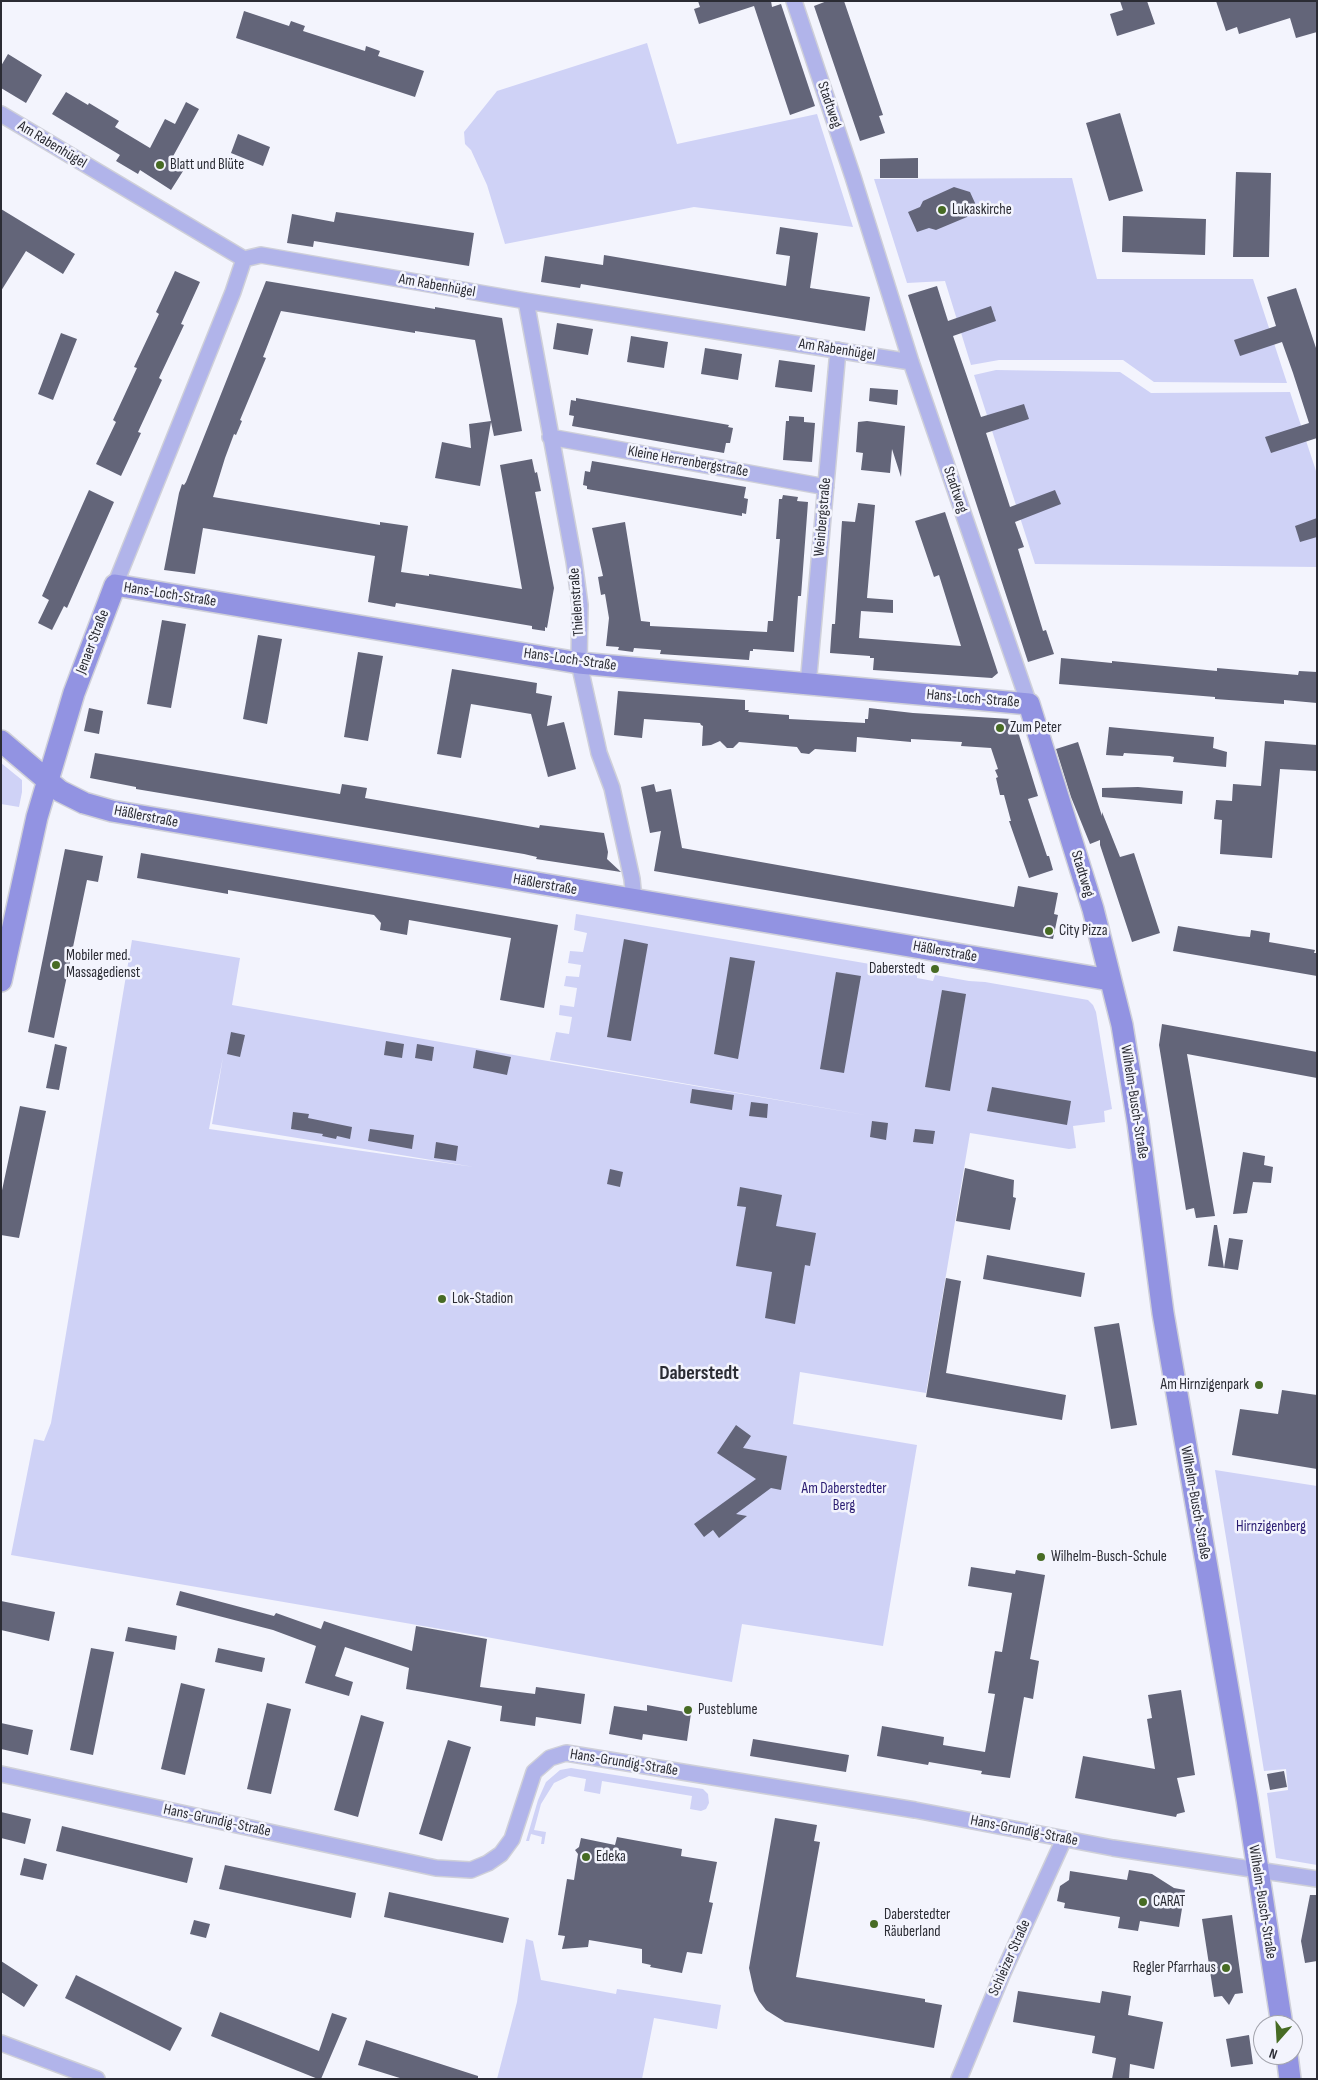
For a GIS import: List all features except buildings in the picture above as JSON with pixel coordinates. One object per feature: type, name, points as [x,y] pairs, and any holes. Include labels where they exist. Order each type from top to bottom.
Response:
[{"type":"street","name":"Stadtweg","points":[[794,1],[853,177],[911,362],[1029,704],[1094,910],[1110,980]]},
{"type":"street","name":"Am Rabenhügel","points":[[1,114],[244,259],[261,254],[526,301],[911,362]]},
{"type":"street","name":"Jenaer Straße","points":[[1,981],[36,817],[74,693],[115,585],[233,292],[244,259]]},
{"type":"street","name":"Thielenstraße","points":[[526,301],[574,561],[580,605],[579,663],[599,753],[612,788],[632,879],[634,900]]},
{"type":"street","name":"Weinbergstraße","points":[[808,685],[838,350]]},
{"type":"street","name":"Kleine Herrenbergstraße","points":[[550,437],[826,487]]},
{"type":"street","name":"Hans-Loch-Straße","points":[[115,585],[579,663],[1029,704]]},
{"type":"street","name":"Häßlerstraße","points":[[1,741],[60,790],[84,803],[121,813],[1110,980]]},
{"type":"street","name":"Wilhelm-Busch-Straße","points":[[1110,980],[1123,1035],[1140,1142],[1163,1313],[1245,1789],[1280,2015]]},
{"type":"street","name":"Hans-Grundig-Straße","points":[[1,1774],[453,1870],[471,1870],[488,1863],[501,1854],[512,1839],[534,1772],[550,1758],[566,1753],[915,1810],[1064,1839],[1317,1879]]},
{"type":"street","name":"Schleizer Straße","points":[[959,2079],[1002,1975],[1064,1839]]},
{"type":"street","points":[[1,2043],[97,2079]]},
{"type":"street","points":[[1288,2065],[1290,2079]]},
{"type":"green space","points":[[647,43],[677,144],[817,114],[853,227],[694,207],[505,244],[487,185],[471,150],[465,144],[464,132],[497,91]]},
{"type":"green space","points":[[1072,178],[1097,279],[1253,279],[1287,383],[1154,382],[1123,360],[999,360],[971,365],[945,281],[907,283],[874,179]]},
{"type":"green space","points":[[996,370],[1120,372],[1151,393],[1290,392],[1317,474],[1317,567],[1035,564],[974,375]]},
{"type":"green space","points":[[1,763],[22,780],[19,807],[1,804]]},
{"type":"green space","name":"Am Daberstedter Berg","points":[[576,914],[917,972],[917,978],[933,981],[935,975],[985,982],[1088,1000],[1093,1005],[1096,1012],[1112,1109],[1104,1111],[1105,1122],[1073,1126],[1076,1148],[1069,1149],[970,1133],[926,1393],[800,1372],[793,1424],[917,1445],[883,1646],[742,1624],[732,1682],[481,1636],[11,1555],[34,1439],[44,1441],[51,1423],[132,940],[240,958],[232,1005],[871,1116],[550,1060],[556,1032],[569,1034],[572,1017],[559,1015],[560,1005],[574,1007],[577,988],[564,986],[566,976],[579,977],[581,965],[568,963],[570,951],[583,952],[587,933],[574,930]],"holes":[[[223,1057],[212,1124],[474,1167],[209,1129]]]},
{"type":"green space","name":"Hirnzigenberg","points":[[1215,1470],[1317,1486],[1317,1865],[1276,1858],[1267,1793],[1288,1790],[1286,1769],[1264,1771]]},
{"type":"green space","points":[[571,1768],[703,1789],[708,1794],[709,1803],[706,1809],[701,1811],[690,1809],[692,1796],[602,1781],[600,1794],[584,1791],[586,1779],[569,1776],[554,1783],[541,1804],[534,1830],[546,1832],[544,1844],[541,1844],[542,1837],[531,1834],[529,1841],[526,1841],[538,1800],[546,1782],[560,1770]]},
{"type":"green space","points":[[526,1939],[533,1941],[541,1980],[616,1994],[617,1989],[721,2005],[717,2029],[654,2018],[642,2079],[497,2079],[517,2002]]},
{"type":"place","name":"Blatt und Blüte","points":[[160,165]]},
{"type":"place","name":"Lukaskirche","points":[[942,210]]},
{"type":"place","name":"Zum Peter","points":[[1000,728]]},
{"type":"place","name":"City Pizza","points":[[1049,931]]},
{"type":"place","name":"Mobiler med. Massagedienst","points":[[56,965]]},
{"type":"place","name":"Daberstedt","points":[[935,969]]},
{"type":"place","name":"Lok-Stadion","points":[[442,1299]]},
{"type":"place","name":"Am Hirnzigenpark","points":[[1259,1385]]},
{"type":"place","name":"Wilhelm-Busch-Schule","points":[[1041,1557]]},
{"type":"place","name":"Pusteblume","points":[[688,1710]]},
{"type":"place","name":"Edeka","points":[[586,1857]]},
{"type":"place","name":"CARAT","points":[[1143,1902]]},
{"type":"place","name":"Daberstedter Räuberland","points":[[874,1924]]},
{"type":"place","name":"Regler Pfarrhaus","points":[[1226,1968]]},
{"type":"district","name":"Daberstedt","points":[[699,1374]]}]
